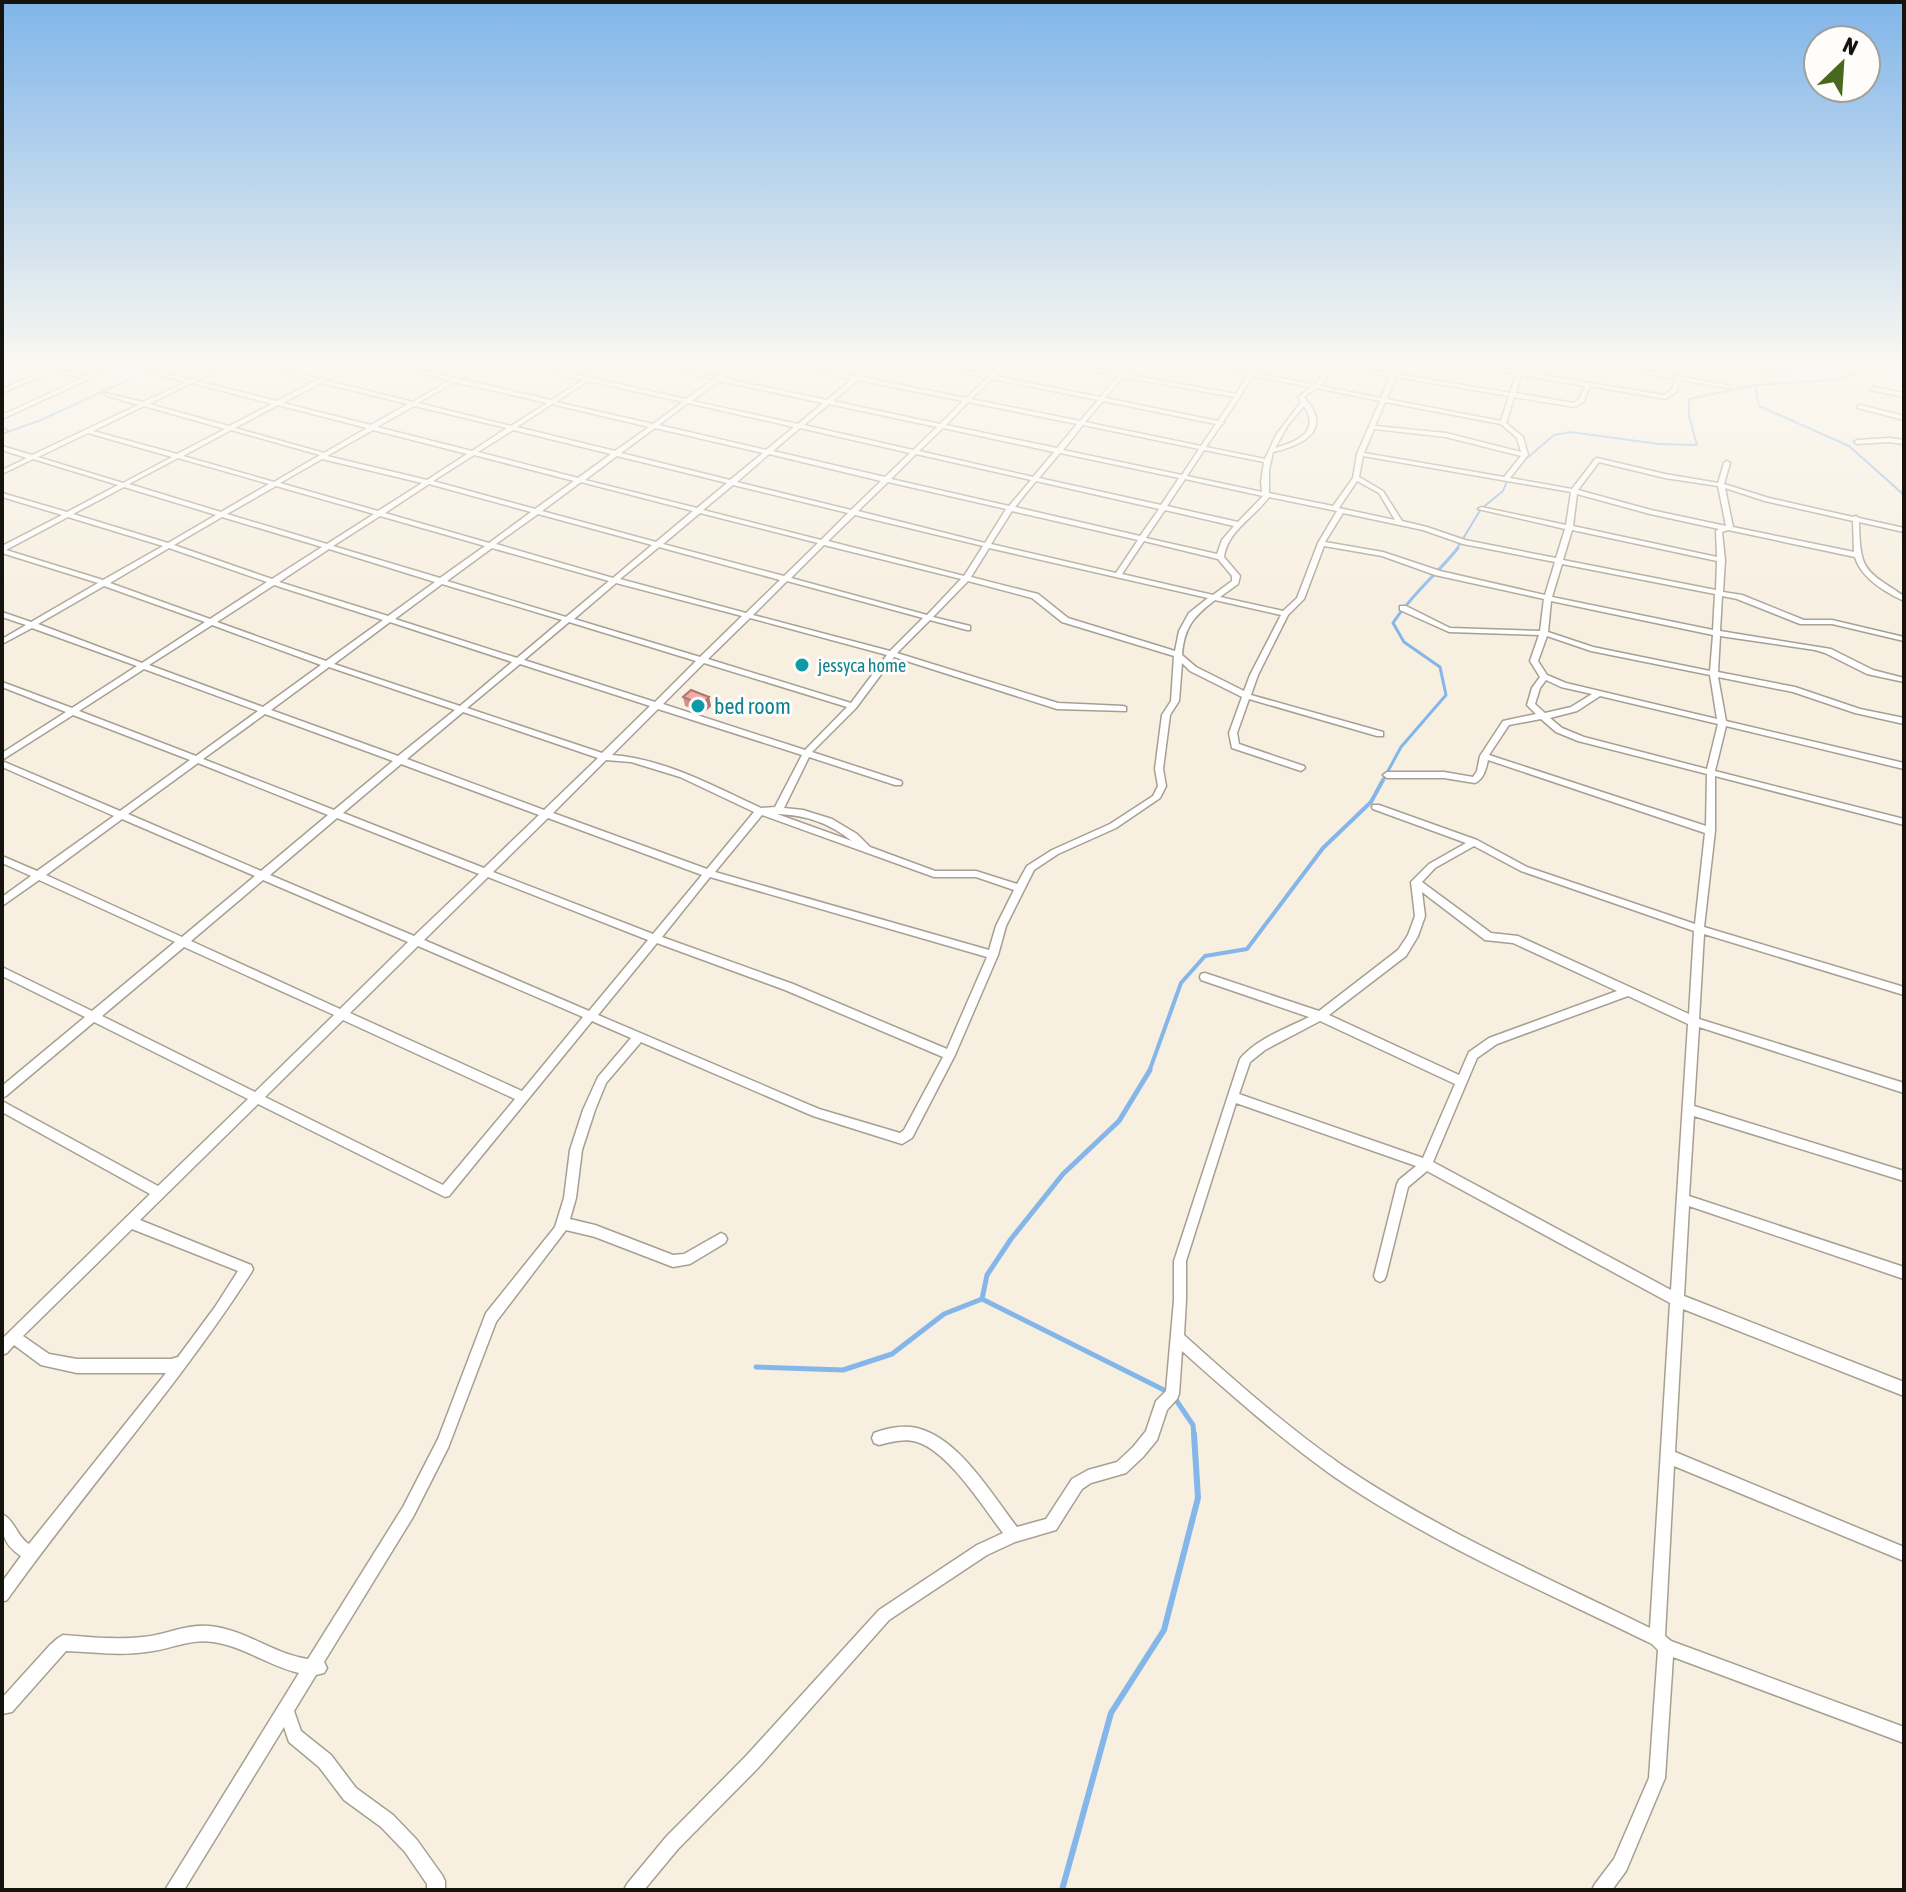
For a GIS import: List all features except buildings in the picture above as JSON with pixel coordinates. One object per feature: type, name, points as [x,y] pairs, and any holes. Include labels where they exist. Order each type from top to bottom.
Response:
[{"type":"street","points":[[18,453],[853,706]]},
{"type":"street","points":[[2,472],[42,453]]},
{"type":"street","points":[[166,453],[614,580],[892,654],[1057,706],[1123,709]]},
{"type":"street","points":[[2,550],[181,453]]},
{"type":"street","points":[[315,453],[967,628]]},
{"type":"street","points":[[2,642],[329,453]]},
{"type":"street","points":[[2,757],[473,453]]},
{"type":"street","points":[[474,453],[1035,596],[1065,620],[1178,655],[1193,669],[1247,696],[1380,734]]},
{"type":"street","points":[[2,764],[817,1113],[902,1139],[908,1134],[950,1055],[993,955],[1001,926],[1030,868],[1055,852],[1113,826],[1156,798],[1162,786],[1159,769],[1166,715],[1175,701],[1183,631],[1193,613],[1209,598],[1235,582],[1236,576],[1220,557],[763,453]]},
{"type":"street","points":[[2,1348],[914,453]]},
{"type":"street","points":[[921,453],[1241,525]]},
{"type":"street","points":[[778,810],[807,753],[853,706],[892,654],[966,579],[1009,510],[1056,453]]},
{"type":"street","points":[[1063,453],[1338,509],[1463,542],[1719,592],[1748,599],[1803,622],[1832,622],[1904,639]]},
{"type":"street","points":[[1117,576],[1200,453]]},
{"type":"street","points":[[1226,453],[1267,461]]},
{"type":"street","points":[[1220,557],[1224,541],[1258,510],[1266,496],[1262,474],[1270,453]]},
{"type":"street","points":[[1507,478],[1525,455],[1518,453]]},
{"type":"street","points":[[2,902],[615,454],[1285,614]]},
{"type":"street","points":[[2,1093],[766,454]]},
{"type":"street","points":[[1301,768],[1235,746],[1233,733],[1254,675],[1285,614],[1300,599],[1321,543],[1356,478],[1360,454],[1574,491],[1650,512],[1856,555]]},
{"type":"street","points":[[1904,530],[1767,500],[1721,485],[1597,460],[1574,491],[1569,528],[1548,598],[1544,633],[1534,661],[1544,677],[1597,694],[1904,766]]},
{"type":"street","points":[[1727,463],[1721,485],[1730,527]]},
{"type":"street","points":[[1356,478],[1381,492],[1400,523]]},
{"type":"street","points":[[2,495],[62,515],[131,532],[273,582],[898,783]]},
{"type":"street","points":[[1481,509],[1721,560]]},
{"type":"street","points":[[1856,518],[1856,555],[1872,581],[1904,599]]},
{"type":"street","points":[[1601,1890],[1620,1865],[1657,1778],[1668,1456],[1693,1021],[1710,831],[1711,771],[1722,724],[1714,675],[1721,560],[1719,531],[1730,527]]},
{"type":"street","points":[[1321,543],[1383,554],[1438,573],[1548,598],[1716,633],[1828,651],[1870,672],[1904,680]]},
{"type":"street","points":[[2,550],[605,757],[631,759],[673,771],[760,811],[934,874],[976,874],[1019,888]]},
{"type":"street","points":[[1403,608],[1437,626],[1458,632],[1544,633],[1591,649],[1795,690],[1858,711],[1904,721]]},
{"type":"street","points":[[2,614],[707,873],[993,955]]},
{"type":"street","points":[[1544,677],[1536,688],[1531,705],[1559,730],[1581,739],[1904,822]]},
{"type":"street","points":[[2,684],[654,938],[789,987],[950,1055]]},
{"type":"street","points":[[1387,775],[1444,775],[1475,780],[1481,772],[1484,756],[1506,723],[1568,714],[1597,694]]},
{"type":"street","points":[[1484,756],[1710,831]]},
{"type":"street","points":[[1376,807],[1474,842],[1524,869],[1699,929],[1904,991]]},
{"type":"street","points":[[2,971],[445,1192],[760,811],[803,811],[821,818],[865,847]]},
{"type":"street","points":[[1416,882],[1432,866],[1474,842]]},
{"type":"street","points":[[2,859],[523,1097]]},
{"type":"street","points":[[1416,882],[1489,937],[1514,939],[1693,1021],[1904,1088]]},
{"type":"street","points":[[633,1890],[672,1843],[752,1762],[884,1615],[982,1550],[1014,1535],[1051,1525],[1077,1484],[1088,1477],[1121,1468],[1152,1435],[1161,1406],[1172,1394],[1180,1261],[1245,1059],[1261,1047],[1320,1016],[1402,953],[1413,936],[1420,916],[1416,882]]},
{"type":"street","points":[[1205,977],[1320,1016],[1460,1081]]},
{"type":"street","points":[[1380,1276],[1403,1184],[1426,1164],[1473,1055],[1493,1041],[1626,992]]},
{"type":"street","points":[[174,1890],[408,1512],[462,1400],[491,1318],[563,1223],[570,1198],[576,1150],[602,1080],[639,1037]]},
{"type":"street","points":[[1233,1097],[1426,1164],[1677,1300],[1904,1389]]},
{"type":"street","points":[[2,1106],[159,1193]]},
{"type":"street","points":[[1688,1109],[1904,1176]]},
{"type":"street","points":[[1683,1199],[1904,1273]]},
{"type":"street","points":[[2,1595],[30,1553],[185,1361],[221,1313],[247,1269],[130,1222]]},
{"type":"street","points":[[563,1223],[595,1231],[673,1261],[686,1260],[721,1239]]},
{"type":"street","points":[[13,1337],[46,1360],[77,1366],[171,1366],[185,1361]]},
{"type":"street","points":[[1176,1337],[1278,1426],[1340,1472],[1420,1521],[1661,1643],[1904,1735]]},
{"type":"street","points":[[879,1438],[896,1434],[918,1435],[938,1443],[1014,1535]]},
{"type":"street","points":[[1668,1456],[1904,1554]]},
{"type":"street","points":[[2,1521],[17,1545],[30,1553]]},
{"type":"street","points":[[2,1706],[6,1706],[19,1693],[40,1665],[63,1643],[157,1643],[179,1635],[210,1634],[236,1639],[299,1668],[320,1668]]},
{"type":"street","points":[[286,1712],[295,1736],[325,1761],[350,1794],[387,1821],[411,1846],[436,1881],[436,1890]]},
{"type":"waterway","points":[[1520,464],[1533,453]]},
{"type":"waterway","points":[[1857,453],[1904,495]]},
{"type":"waterway","points":[[1456,550],[1481,509],[1503,491],[1509,476]]},
{"type":"waterway","points":[[1382,782],[1401,747],[1446,695],[1440,667],[1404,642],[1393,623],[1458,548]]},
{"type":"waterway","points":[[1149,1071],[1181,983],[1205,956],[1247,949],[1323,848],[1371,802],[1383,780]]},
{"type":"waterway","points":[[982,1299],[987,1275],[1011,1239],[1063,1174],[1119,1121],[1149,1071]]},
{"type":"waterway","points":[[756,1367],[843,1370],[892,1354],[944,1314],[982,1299]]},
{"type":"waterway","points":[[982,1299],[1172,1394],[1193,1425],[1194,1436]]},
{"type":"waterway","points":[[1062,1890],[1111,1713],[1164,1630],[1198,1498],[1194,1434]]},
{"type":"place","name":"jessyca home","points":[[802,665]]},
{"type":"place","name":"bed room","points":[[698,706]]}]
